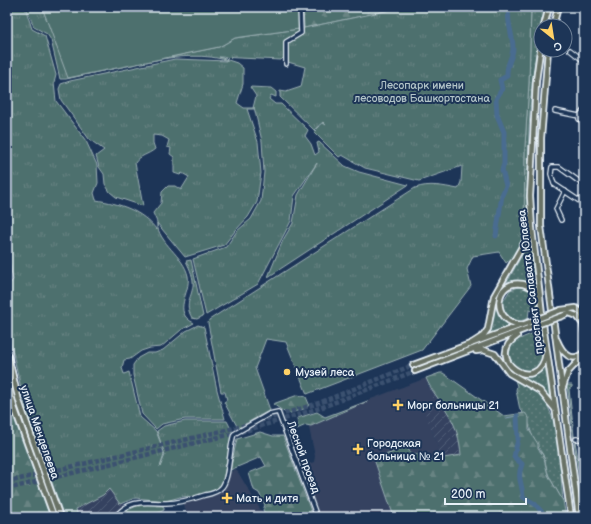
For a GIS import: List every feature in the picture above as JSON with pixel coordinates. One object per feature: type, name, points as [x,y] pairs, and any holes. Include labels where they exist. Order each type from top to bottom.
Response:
[{"type":"main road","points":[[546,18],[549,7]]},
{"type":"main road","points":[[555,18],[558,7]]},
{"type":"main road","name":"проспект Салавата Юлаева","points":[[539,58],[536,81],[531,168],[532,229],[547,349],[571,517]]},
{"type":"main road","name":"проспект Салавата Юлаева","points":[[547,58],[544,80],[540,194],[541,226],[579,517]]},
{"type":"main road","points":[[469,345],[483,336],[488,330],[494,296],[532,229]]},
{"type":"main road","points":[[524,327],[510,322],[503,316],[500,308],[501,294],[508,286],[520,284],[528,286],[534,290],[541,301]]},
{"type":"main road","points":[[413,365],[576,308],[581,312],[584,320]]},
{"type":"main road","points":[[562,313],[577,316],[583,324],[584,331]]},
{"type":"main road","points":[[524,327],[513,338],[507,348],[507,360],[512,368],[521,374],[536,371],[544,362],[547,349]]},
{"type":"main road","points":[[415,371],[470,351],[524,327]]},
{"type":"main road","points":[[555,336],[563,353],[569,357],[577,357],[584,352]]},
{"type":"main road","points":[[470,351],[483,350],[495,354],[509,373],[540,391],[556,411]]},
{"type":"main road","name":"улица Менделеева","points":[[7,352],[19,401],[60,517]]},
{"type":"main road","points":[[562,391],[568,372],[584,355]]},
{"type":"main road","name":"улица Менделеева","points":[[7,378],[14,407],[54,517]]},
{"type":"street","points":[[286,64],[286,42],[301,33],[300,7]]},
{"type":"street","points":[[573,52],[584,61]]},
{"type":"street","points":[[579,116],[584,110]]},
{"type":"street","points":[[555,111],[579,116]]},
{"type":"street","points":[[579,116],[579,119],[584,123]]},
{"type":"street","points":[[584,185],[559,167],[553,166],[551,174],[552,182],[584,204]]},
{"type":"street","points":[[561,220],[556,209],[565,192]]},
{"type":"street","name":"Лесной проезд","points":[[115,517],[134,503],[147,501],[166,503],[182,501],[218,491],[225,482],[230,443],[234,434],[269,414],[278,412],[317,517]]},
{"type":"street","points":[[576,439],[584,440]]},
{"type":"shaded area","name":"Городская больница № 21","points":[[426,378],[435,406],[425,410],[439,450],[431,454],[434,460],[426,461],[423,454],[374,459],[394,517],[320,517],[302,466],[314,462],[315,456],[308,423]]},
{"type":"shaded area","points":[[429,386],[449,414],[460,438],[461,455],[434,460],[431,454],[439,450],[424,410],[435,406],[428,388]]},
{"type":"shaded area","name":"Мать и дитя","points":[[236,469],[265,517],[188,517],[183,503],[219,492],[223,489],[226,483],[228,473]]},
{"type":"shaded area","points":[[111,488],[125,506],[113,517],[79,517],[76,507]]},
{"type":"green space","points":[[7,7],[25,7],[32,29],[45,36],[56,75],[54,83],[56,101],[86,141],[97,165],[98,183],[94,193],[96,200],[130,209],[144,217],[157,230],[157,223],[158,230],[162,237],[186,269],[188,282],[183,308],[187,319],[194,323],[181,330],[161,347],[141,351],[130,359],[124,360],[122,368],[124,374],[129,372],[140,417],[156,431],[161,444],[164,455],[160,467],[165,455],[157,431],[164,426],[185,421],[227,421],[232,431],[223,481],[219,489],[200,496],[180,497],[166,501],[135,498],[120,504],[109,489],[103,495],[76,509],[78,517],[64,517],[26,409],[7,328],[7,287],[13,280],[10,264],[7,263]]},
{"type":"green space","points":[[26,7],[42,7],[69,78],[86,75],[66,79],[60,79],[51,40],[47,34],[34,27]]},
{"type":"green space","points":[[42,7],[298,7],[299,29],[235,38],[219,47],[68,78]]},
{"type":"green space","points":[[303,7],[405,7],[304,28]]},
{"type":"green space","name":"Лесопарк имени лесоводов Башкортостана","points":[[405,7],[531,7],[529,83],[525,146],[524,237],[515,255],[506,263],[499,252],[473,256],[467,269],[471,286],[422,350],[307,394],[286,342],[266,339],[255,368],[270,410],[238,428],[224,402],[227,400],[225,392],[221,392],[208,323],[209,320],[415,188],[431,185],[458,189],[461,182],[462,166],[419,181],[365,168],[342,155],[339,157],[314,132],[323,123],[326,125],[323,122],[314,130],[280,97],[280,91],[286,92],[301,87],[305,67],[288,62],[287,43],[285,42],[284,57],[281,60],[219,57],[237,63],[243,68],[243,84],[237,103],[244,108],[253,108],[256,96],[250,87],[271,88],[276,92],[276,97],[271,95],[269,99],[275,104],[281,104],[308,130],[305,136],[311,144],[315,155],[319,152],[317,143],[319,142],[345,166],[359,172],[408,185],[268,277],[283,240],[293,223],[298,195],[317,163],[294,196],[291,221],[258,284],[206,315],[193,259],[226,247],[237,231],[251,219],[261,201],[264,172],[262,141],[254,107],[254,109],[247,109],[258,142],[261,173],[257,202],[248,217],[224,245],[185,257],[157,223],[153,213],[161,203],[162,192],[168,186],[175,186],[181,190],[189,177],[182,173],[180,175],[174,173],[174,157],[170,154],[171,148],[167,147],[169,140],[162,136],[153,135],[155,149],[139,158],[135,163],[143,206],[116,197],[110,192],[105,184],[104,174],[99,167],[96,156],[104,150],[89,139],[61,100],[59,89],[61,84],[175,59],[228,61],[211,57],[192,56],[159,59],[219,47],[235,38],[299,29],[301,34],[304,28]]},
{"type":"green space","points":[[531,7],[545,7],[543,18],[533,18],[533,58],[535,58],[530,105],[528,145],[528,210],[524,237],[525,146],[529,84]]},
{"type":"green space","points":[[159,59],[86,75],[126,65]]},
{"type":"green space","points":[[530,240],[535,287],[528,283],[521,282],[506,284]]},
{"type":"green space","points":[[191,260],[203,316],[197,319],[192,318],[188,309],[193,280],[186,261]]},
{"type":"green space","points":[[522,286],[531,291],[536,297],[539,315],[534,311],[529,310],[528,319],[515,322],[506,316],[502,303],[510,290]]},
{"type":"green space","points":[[496,298],[496,308],[502,320],[515,326],[486,336],[493,323]]},
{"type":"green space","points":[[198,325],[204,327],[217,390],[225,419],[185,419],[162,424],[156,429],[142,414],[133,375],[133,365],[138,358],[147,353],[155,353],[163,350],[186,331]]},
{"type":"green space","points":[[541,331],[544,354],[540,362],[531,371],[520,370],[512,363],[510,359],[510,349],[516,341],[521,338],[534,333],[536,336]]},
{"type":"green space","points":[[545,364],[550,400],[542,389],[514,373],[531,375]]},
{"type":"green space","points":[[443,373],[504,416],[525,413],[529,418],[529,430],[538,444],[538,449],[543,455],[548,475],[563,501],[566,517],[394,517],[374,459],[407,447],[411,454],[423,454],[426,461],[461,455],[459,439],[451,418],[426,378]]},
{"type":"green space","points":[[514,377],[540,396],[549,408],[556,433],[563,501],[549,476],[544,457],[531,433],[528,418],[520,410],[516,390],[517,386]]},
{"type":"green space","points":[[567,385],[572,385],[569,389],[574,436],[584,492],[584,517]]},
{"type":"green space","points":[[298,395],[306,397],[309,404],[307,408],[287,414],[273,404]]},
{"type":"green space","points":[[7,399],[50,517],[7,517]]},
{"type":"green space","points":[[368,401],[311,426],[306,425],[292,431],[290,430],[298,425],[297,418],[317,412],[325,417]]},
{"type":"green space","points":[[260,432],[273,436],[283,436],[312,514],[308,517],[267,517],[263,510],[265,505],[259,493],[254,490],[249,473],[266,466],[261,457],[230,470],[237,439]]},
{"type":"green space","points":[[143,503],[157,503],[164,507],[164,510],[151,517],[119,517],[126,511]]},
{"type":"waterway","points":[[496,236],[502,195],[506,186],[502,170],[504,164],[504,132],[497,115],[496,99],[502,89],[500,80],[507,76],[507,71],[513,52],[513,43],[508,18],[509,7]]},
{"type":"waterway","points":[[506,418],[517,416]]},
{"type":"waterway","points":[[517,416],[518,439],[514,457],[522,464],[520,469],[520,478],[523,497],[535,504],[546,517]]},
{"type":"tunnel","points":[[7,482],[247,425],[319,403],[413,365]]},
{"type":"tunnel","points":[[7,489],[248,430],[320,408],[415,371]]},
{"type":"place","name":"Музей леса","points":[[287,372]]},
{"type":"place","name":"Морг больницы 21","points":[[398,405]]},
{"type":"place","name":"Городская больница № 21","points":[[358,449]]},
{"type":"place","name":"Мать и дитя","points":[[227,498]]}]
